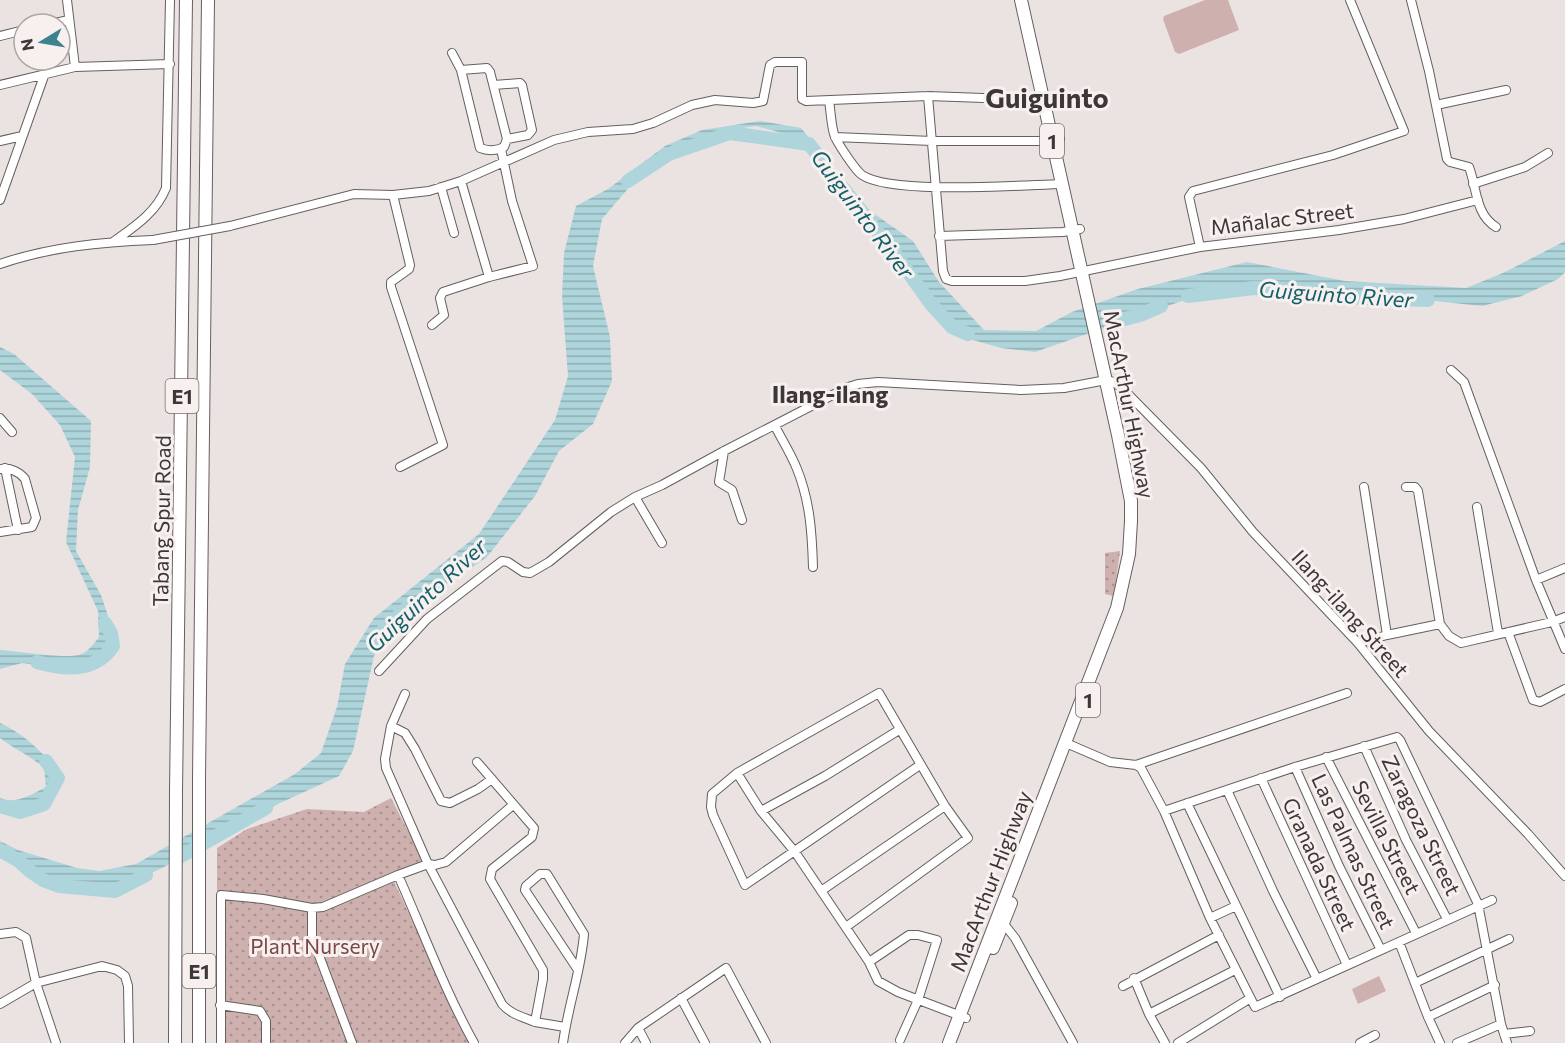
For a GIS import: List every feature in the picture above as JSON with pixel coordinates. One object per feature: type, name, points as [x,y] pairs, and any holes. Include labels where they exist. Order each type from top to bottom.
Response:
[{"type":"highway","name":"Tabang Spur Road","points":[[175,1043],[186,0]]},
{"type":"highway","name":"Tabang Spur Road","points":[[199,1043],[199,778],[208,0]]},
{"type":"highway","name":"MacArthur Highway","points":[[1022,0],[1047,97]]},
{"type":"highway","name":"MacArthur Highway","points":[[956,1043],[963,1017],[1068,744],[1117,608],[1130,554],[1131,501],[1110,381],[1056,140],[1029,0]]},
{"type":"highway","name":"MacArthur Highway","points":[[1056,140],[1062,184],[1077,230]]},
{"type":"highway","name":"MacArthur Highway","points":[[949,1043],[963,1017]]},
{"type":"street","points":[[113,242],[147,217],[160,203],[166,188],[170,0]]},
{"type":"street","points":[[1200,247],[1189,197],[1193,191],[1344,152],[1404,131],[1350,0]]},
{"type":"street","points":[[1411,0],[1447,159],[1469,167],[1483,215],[1496,227]]},
{"type":"street","points":[[72,44],[75,68]]},
{"type":"street","points":[[452,53],[461,70],[480,148],[501,149],[507,139],[490,72],[487,68],[461,70]]},
{"type":"street","points":[[0,264],[26,255],[113,242],[153,240],[230,226],[354,194],[418,193],[461,181],[554,140],[588,132],[633,129],[654,123],[692,105],[723,100],[753,103],[763,101],[770,65],[775,62],[802,62],[802,99],[806,101],[928,96],[1036,100],[1047,97]]},
{"type":"street","points":[[0,85],[75,68],[170,64]]},
{"type":"street","points":[[0,200],[3,186],[44,75]]},
{"type":"street","points":[[494,85],[520,83],[522,85],[532,130],[528,135],[507,139]]},
{"type":"street","points":[[1436,105],[1506,90]]},
{"type":"street","points":[[928,96],[939,236],[1077,230]]},
{"type":"street","points":[[829,101],[835,137],[858,172],[864,177],[893,184],[935,187],[1062,184]]},
{"type":"street","points":[[0,141],[22,136]]},
{"type":"street","points":[[835,137],[932,141],[1056,140]]},
{"type":"street","points":[[432,325],[444,315],[440,298],[443,292],[533,266],[512,201],[501,149]]},
{"type":"street","points":[[1473,184],[1525,167],[1548,153]]},
{"type":"street","points":[[461,181],[489,277]]},
{"type":"street","points":[[441,187],[454,233]]},
{"type":"street","points":[[393,195],[410,267],[391,282],[391,287],[443,445],[400,467]]},
{"type":"street","name":"Mañalac Street","points":[[939,236],[946,279],[952,281],[1025,281],[1088,276],[1200,247],[1339,230],[1404,219],[1478,200]]},
{"type":"street","points":[[1451,370],[1464,382],[1536,580],[1565,649]]},
{"type":"street","points":[[379,671],[427,619],[502,561],[508,562],[523,572],[530,573],[549,561],[611,512],[635,497],[775,426],[828,396],[864,383],[1021,390],[1064,388],[1110,381]]},
{"type":"street","name":"Ilang-ilang Street","points":[[1110,381],[1131,397],[1201,468],[1253,532],[1358,643],[1429,731],[1565,876]]},
{"type":"street","points":[[0,418],[12,432]]},
{"type":"street","points":[[775,426],[797,469],[806,499],[811,526],[813,567]]},
{"type":"street","points":[[724,451],[719,482],[732,490],[742,520]]},
{"type":"street","points":[[0,531],[18,530],[32,527],[36,519],[22,474],[3,469],[18,530]]},
{"type":"street","points":[[1364,487],[1387,635]]},
{"type":"street","points":[[1406,487],[1415,487],[1418,491],[1440,624],[1449,636],[1461,643],[1565,617]]},
{"type":"street","points":[[635,497],[662,543]]},
{"type":"street","points":[[1477,507],[1503,632],[1533,700],[1540,702],[1565,689]]},
{"type":"street","points":[[1536,580],[1565,568]]},
{"type":"street","points":[[1358,643],[1440,624]]},
{"type":"street","points":[[846,927],[968,838],[945,806],[879,693],[737,773],[712,794],[711,807],[745,885],[920,765]]},
{"type":"street","points":[[1136,765],[1347,693]]},
{"type":"street","points":[[405,694],[391,726],[385,759],[386,768],[428,864],[506,1009],[535,1022],[565,1027]]},
{"type":"street","points":[[391,726],[405,733],[441,801],[445,804],[478,789],[492,779]]},
{"type":"street","points":[[761,811],[825,776],[899,730]]},
{"type":"street","points":[[1164,811],[1364,746],[1394,738],[1400,740],[1479,904],[1505,1039],[1530,1031]]},
{"type":"street","points":[[1068,744],[1110,762],[1136,765],[1141,768],[1164,811],[1210,918],[1255,1007],[1492,900]]},
{"type":"street","name":"Zaragoza Street","points":[[1364,746],[1406,840],[1447,919]]},
{"type":"street","name":"Sevilla Street","points":[[1326,758],[1416,933]]},
{"type":"street","points":[[477,762],[534,828],[532,837],[492,869],[490,879],[543,970],[535,1022]]},
{"type":"street","name":"Las Palmas Street","points":[[1296,767],[1339,866],[1381,950]]},
{"type":"street","points":[[737,773],[761,811],[795,852],[846,927],[878,981],[963,1017]]},
{"type":"street","name":"Granada Street","points":[[1261,778],[1347,965]]},
{"type":"street","points":[[1227,790],[1273,891],[1317,979]]},
{"type":"street","points":[[1187,803],[1280,997]]},
{"type":"street","points":[[221,1043],[221,895],[263,899],[312,908],[328,906],[398,875],[428,864],[446,862],[513,805]]},
{"type":"street","points":[[821,891],[945,806]]},
{"type":"street","points":[[563,1043],[565,1027],[578,970],[584,934],[547,874],[540,874],[526,886],[525,890],[578,970]]},
{"type":"street","points":[[398,875],[452,1004],[474,1043]]},
{"type":"street","points":[[1210,918],[1236,906]]},
{"type":"street","points":[[312,908],[312,937],[352,1043]]},
{"type":"street","points":[[999,922],[1015,938],[1073,1043]]},
{"type":"street","points":[[0,934],[16,932],[26,938],[36,983],[56,1043]]},
{"type":"street","points":[[868,962],[909,935],[937,940],[918,999],[900,1040]]},
{"type":"street","points":[[1123,986],[1134,978],[1219,935]]},
{"type":"street","points":[[1415,983],[1509,939]]},
{"type":"street","points":[[1399,942],[1440,1043]]},
{"type":"street","points":[[0,1004],[36,983],[102,966],[117,970],[125,976],[128,986],[129,1043]]},
{"type":"street","points":[[625,1043],[638,1028],[726,968],[766,1043]]},
{"type":"street","points":[[1149,1014],[1235,970]]},
{"type":"street","points":[[1134,978],[1149,1014],[1165,1043]]},
{"type":"street","points":[[1428,1017],[1495,986]]},
{"type":"street","points":[[681,998],[705,1043]]},
{"type":"street","points":[[1178,1043],[1249,999]]},
{"type":"street","points":[[220,1005],[260,1011],[266,1021],[266,1040],[274,1043]]},
{"type":"street","points":[[1457,1043],[1501,1023]]},
{"type":"street","points":[[638,1028],[646,1043]]},
{"type":"street","points":[[1360,1043],[1374,1035]]},
{"type":"green space","points":[[1205,0],[1228,0],[1239,30],[1179,54],[1175,52],[1163,19],[1164,16]]},
{"type":"green space","points":[[1120,551],[1113,596],[1105,594],[1105,553]]},
{"type":"green space","name":"Plant Nursery","points":[[391,798],[423,860],[391,875],[470,1043],[217,1043],[217,848],[247,829],[307,809],[364,812]]},
{"type":"green space","points":[[1379,976],[1386,991],[1358,1004],[1352,989]]},
{"type":"water","points":[[760,121],[801,128],[869,210],[913,241],[939,282],[984,330],[1036,331],[1072,312],[1138,289],[1247,262],[1345,281],[1466,288],[1503,273],[1565,241],[1565,272],[1558,279],[1522,296],[1482,306],[1261,284],[1202,294],[1035,352],[1001,348],[959,336],[907,266],[885,231],[843,192],[810,146],[782,133],[756,126],[721,131],[644,170],[602,219],[593,266],[610,337],[612,381],[593,424],[559,451],[535,496],[487,557],[390,622],[374,656],[353,751],[339,776],[239,822],[164,867],[133,882],[108,888],[81,889],[32,873],[0,858],[0,841],[18,850],[77,868],[99,871],[136,864],[295,774],[321,753],[337,707],[345,664],[374,618],[479,534],[555,420],[568,376],[562,296],[564,253],[576,206],[608,189],[665,146],[702,130]]},
{"type":"water","points":[[0,347],[14,354],[91,421],[90,467],[78,510],[76,551],[101,595],[114,634],[102,657],[85,666],[65,668],[22,663],[0,669],[0,650],[75,656],[87,651],[99,637],[98,611],[66,542],[75,457],[60,425],[32,394],[0,370]]},
{"type":"water","points":[[0,723],[31,743],[56,769],[50,794],[42,803],[26,811],[0,809],[0,798],[18,799],[46,787],[44,768],[0,738]]},
{"type":"waterway","name":"Guiguinto River","points":[[628,181],[669,154],[730,133],[809,144],[817,154]]},
{"type":"waterway","name":"Guiguinto River","points":[[843,188],[931,304],[952,327],[968,334]]},
{"type":"waterway","name":"Guiguinto River","points":[[1188,296],[1254,288],[1297,289],[1337,297],[1428,300]]},
{"type":"waterway","name":"Guiguinto River","points":[[1117,321],[1161,306]]},
{"type":"waterway","name":"Guiguinto River","points":[[376,637],[410,605]]},
{"type":"waterway","name":"Guiguinto River","points":[[37,662],[68,668],[97,661],[113,646],[111,633],[105,623]]},
{"type":"waterway","name":"Guiguinto River","points":[[0,806],[20,812],[44,804],[58,778],[46,761]]},
{"type":"waterway","name":"Guiguinto River","points":[[176,859],[266,808]]},
{"type":"waterway","name":"Guiguinto River","points":[[0,850],[19,861],[43,880],[59,886],[115,891],[146,875]]},
{"type":"district","name":"Guiguinto","points":[[1047,97]]},
{"type":"district","name":"Ilang-ilang","points":[[830,393]]}]
